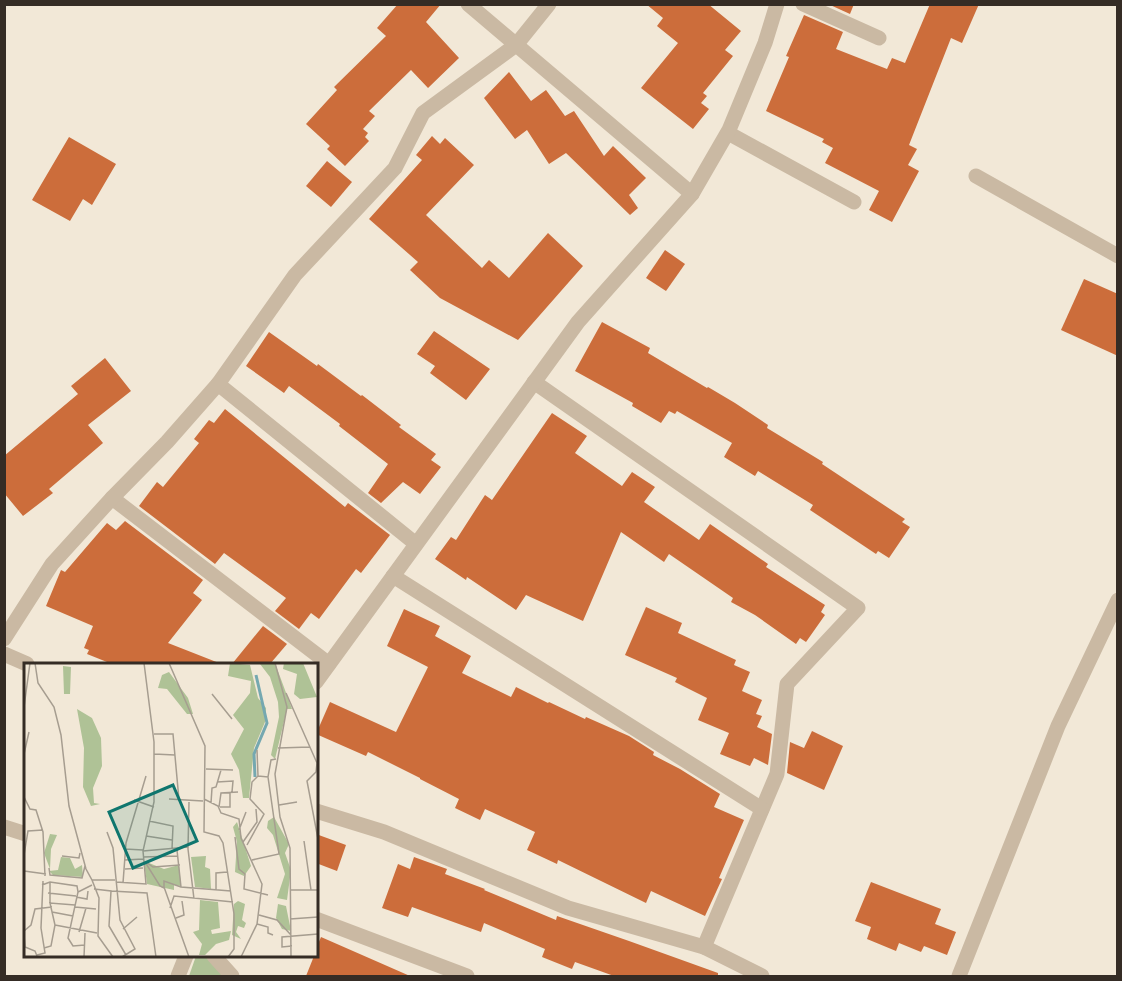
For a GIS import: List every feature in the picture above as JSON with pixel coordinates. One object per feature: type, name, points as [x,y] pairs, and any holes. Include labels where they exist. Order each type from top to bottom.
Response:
[{"type":"street","points":[[468,4],[692,194]]},
{"type":"street","points":[[4,639],[52,564],[218,384],[295,275],[395,168],[423,113],[516,45],[549,4]]},
{"type":"street","points":[[802,4],[879,38]]},
{"type":"street","points":[[318,679],[578,322],[692,194],[728,133],[765,43],[771,8]]},
{"type":"street","points":[[728,133],[854,202]]},
{"type":"street","points":[[976,176],[1118,256]]},
{"type":"street","points":[[534,382],[858,608],[787,684],[777,774],[704,947]]},
{"type":"street","points":[[218,384],[416,544]]},
{"type":"street","points":[[112,498],[329,664]]},
{"type":"street","points":[[393,576],[762,809]]},
{"type":"street","points":[[959,976],[1058,726],[1118,600]]},
{"type":"street","points":[[4,654],[25,663]]},
{"type":"street","points":[[318,812],[384,832],[568,908],[704,947],[762,976]]},
{"type":"street","points":[[4,827],[24,833]]},
{"type":"street","points":[[318,920],[467,976]]},
{"type":"street","points":[[178,976],[186,957]]},
{"type":"street","points":[[216,958],[222,976]]},
{"type":"street","points":[[216,958],[232,976]]},
{"type":"green space","points":[[196,957],[213,957],[229,976],[189,976]]},
{"type":"building","points":[[398,4],[441,4],[426,22],[459,58],[428,88],[411,70],[369,111],[375,116],[363,129],[368,133],[365,137],[369,141],[345,166],[327,149],[330,146],[306,124],[337,90],[334,87],[386,36],[377,28]]},
{"type":"building","points":[[646,4],[708,4],[741,31],[725,50],[733,56],[703,93],[707,96],[701,103],[709,109],[693,129],[641,88],[678,43],[657,26],[663,18]]},
{"type":"building","points":[[828,4],[854,4],[850,14]]},
{"type":"building","points":[[930,4],[979,4],[962,43],[951,38],[909,145],[917,149],[908,165],[919,171],[892,222],[869,210],[879,191],[825,163],[833,148],[822,142],[824,139],[766,111],[804,15],[843,32],[836,49],[887,69],[892,58],[905,63]]},
{"type":"building","points":[[509,72],[531,101],[546,90],[565,116],[574,111],[604,156],[613,146],[646,178],[629,195],[638,208],[630,215],[566,153],[549,164],[527,130],[515,139],[484,98]]},
{"type":"building","points":[[432,136],[440,144],[445,138],[474,165],[426,215],[482,268],[489,260],[509,278],[548,233],[583,266],[518,340],[440,298],[410,270],[418,262],[369,219],[422,160],[416,155]]},
{"type":"building","points":[[69,137],[116,164],[92,205],[83,199],[70,221],[32,200]]},
{"type":"building","points":[[327,161],[352,182],[331,207],[306,186]]},
{"type":"building","points":[[665,250],[685,264],[666,291],[646,278]]},
{"type":"building","points":[[1084,279],[1118,294],[1118,356],[1061,330]]},
{"type":"building","points":[[602,322],[650,348],[648,353],[735,403],[768,425],[767,428],[823,462],[822,464],[905,519],[902,522],[910,527],[889,558],[878,551],[876,554],[810,510],[813,505],[758,471],[755,476],[724,457],[732,443],[677,411],[675,414],[669,411],[661,423],[632,406],[633,403],[575,371]]},
{"type":"building","points":[[434,331],[490,369],[466,400],[430,373],[435,366],[417,354]]},
{"type":"building","points":[[269,332],[362,395],[401,425],[399,427],[436,454],[431,460],[441,467],[420,494],[403,482],[381,503],[368,493],[388,464],[289,386],[284,393],[246,366]]},
{"type":"building","points":[[105,358],[131,391],[88,425],[103,443],[49,489],[53,493],[23,516],[4,493],[4,456],[78,394],[71,386]]},
{"type":"building","points":[[225,409],[345,507],[348,503],[390,535],[361,573],[356,569],[319,619],[311,613],[299,629],[275,611],[286,598],[224,553],[215,564],[139,506],[157,482],[163,487],[199,443],[194,439],[209,420],[214,423]]},
{"type":"building","points":[[552,413],[587,436],[575,453],[622,486],[632,472],[655,487],[644,502],[699,540],[710,524],[768,564],[766,567],[825,605],[821,612],[825,615],[806,642],[800,638],[796,644],[755,615],[731,602],[733,598],[669,554],[664,562],[621,532],[583,621],[526,595],[516,610],[467,577],[466,580],[435,559],[451,537],[456,540],[485,495],[492,500]]},
{"type":"building","points":[[125,521],[203,580],[193,593],[202,600],[168,643],[219,663],[110,663],[87,654],[89,650],[84,648],[93,626],[46,606],[61,570],[65,572],[107,523],[116,530]]},
{"type":"building","points":[[646,607],[682,623],[678,633],[736,660],[734,665],[750,672],[742,691],[762,700],[756,714],[762,716],[757,727],[772,734],[768,765],[754,758],[750,766],[720,754],[729,733],[698,720],[707,698],[675,682],[677,678],[625,655]]},
{"type":"building","points":[[404,609],[440,626],[435,636],[471,656],[462,673],[511,697],[516,687],[548,703],[629,736],[654,752],[653,755],[720,794],[714,807],[744,820],[719,878],[722,879],[705,916],[651,891],[646,903],[558,860],[557,864],[527,850],[535,832],[485,809],[480,820],[455,808],[459,799],[420,778],[368,752],[366,756],[318,735],[318,729],[330,702],[396,732],[428,667],[387,646]]},
{"type":"building","points":[[263,626],[287,644],[271,663],[233,663]]},
{"type":"building","points":[[812,731],[843,746],[824,790],[787,773],[790,742],[804,748]]},
{"type":"building","points":[[318,835],[346,845],[337,871],[318,864]]},
{"type":"building","points":[[414,857],[447,869],[445,874],[556,920],[557,916],[718,973],[718,976],[614,976],[575,962],[572,969],[542,957],[545,949],[484,923],[481,932],[412,907],[408,917],[382,908],[398,864],[410,869]]},
{"type":"building","points":[[871,882],[941,909],[935,924],[956,932],[947,955],[924,946],[921,952],[899,943],[896,951],[867,939],[871,927],[855,921]]},
{"type":"building","points":[[321,937],[410,976],[306,976],[314,957],[318,957],[318,944]]}]
